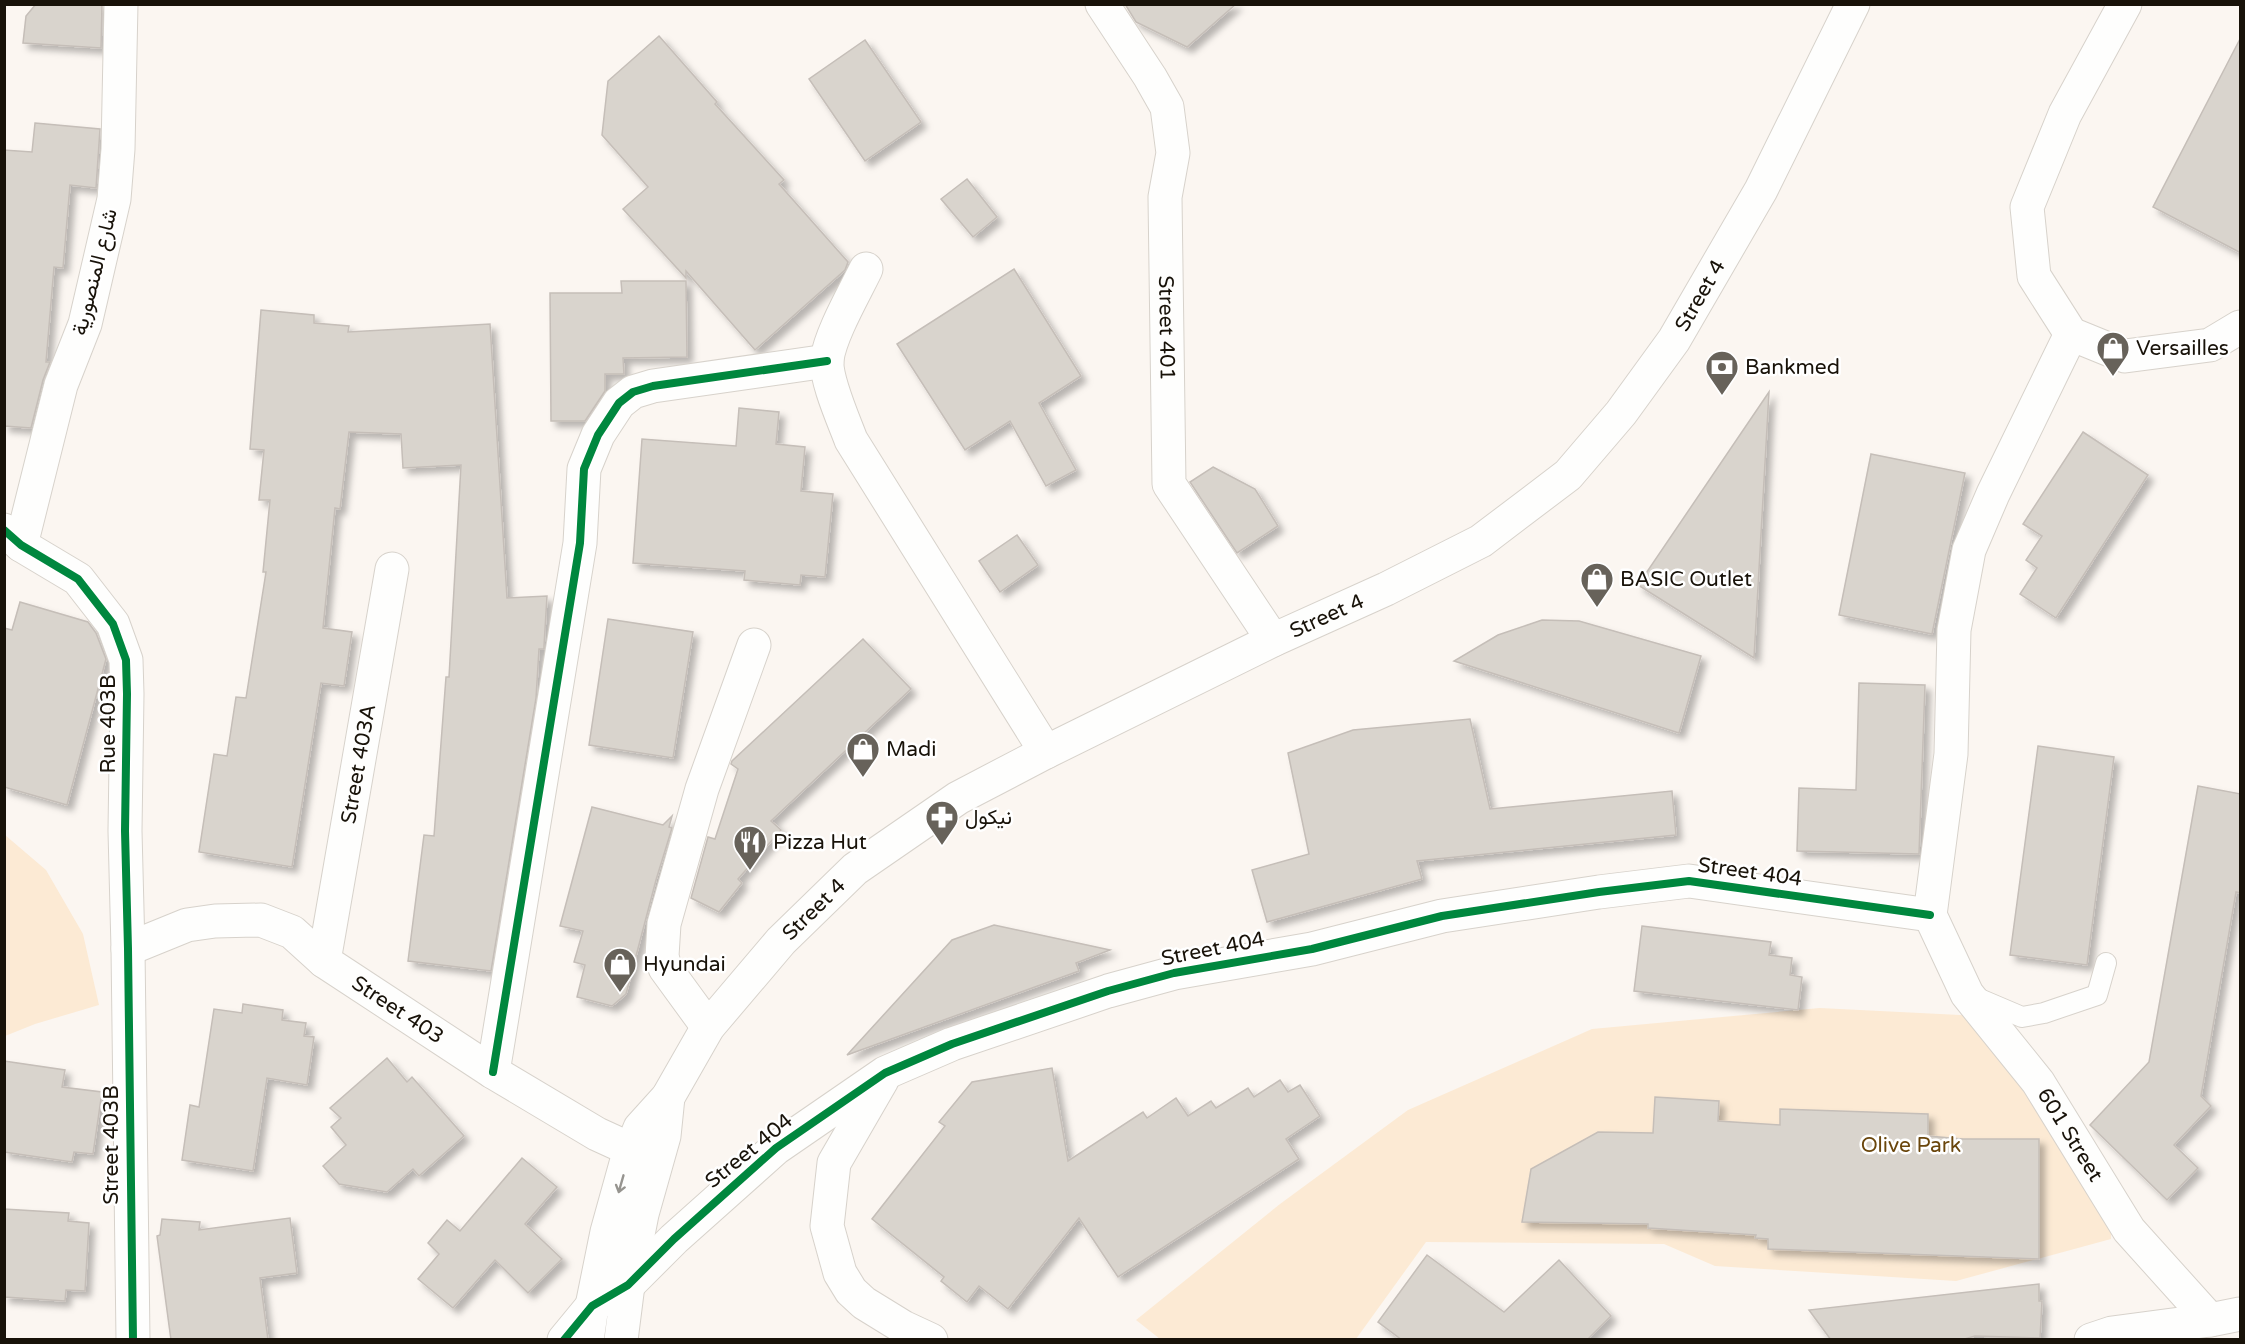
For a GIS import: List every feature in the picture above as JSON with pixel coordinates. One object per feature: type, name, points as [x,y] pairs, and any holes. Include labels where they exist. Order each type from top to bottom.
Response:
[{"type":"street","name":"شارع المنصورية","points":[[13,538],[61,385],[85,324],[114,199],[118,149],[122,4]]},
{"type":"street","name":"Street 401","points":[[1102,4],[1150,77],[1167,107],[1169,118],[1173,153],[1165,197],[1169,484],[1273,640]]},
{"type":"street","name":"Street 4","points":[[621,1340],[628,1285],[642,1214],[643,1160],[640,1128],[668,1098],[708,1027],[782,941],[855,869],[958,798],[1273,640],[1386,589],[1481,541],[1568,475],[1621,413],[1674,340],[1761,190],[1852,4]]},
{"type":"street","points":[[2125,4],[2065,114],[2027,207],[2034,276],[2072,334],[2125,356],[2210,345],[2241,327]]},
{"type":"street","points":[[866,268],[836,334],[827,361],[833,389],[851,440],[1046,752]]},
{"type":"street","points":[[1930,915],[1951,754],[1954,630],[1968,550],[2072,334]]},
{"type":"street","points":[[493,1072],[580,543],[584,469],[598,435],[619,403],[633,392],[653,386],[827,361]]},
{"type":"street","name":"Rue 403B","points":[[13,538],[78,579],[113,624],[126,660],[124,831],[128,949]]},
{"type":"street","name":"Street 403A","points":[[324,961],[392,569]]},
{"type":"street","points":[[708,1027],[665,968],[662,956],[664,924],[702,789],[754,645]]},
{"type":"street","name":"Street 404","points":[[592,1306],[628,1285],[674,1239],[776,1148],[885,1073],[952,1044],[1144,981],[1174,973],[1312,949],[1442,916],[1689,881],[1930,915]]},
{"type":"street","name":"601 Street","points":[[1930,915],[1967,994],[2038,1082],[2129,1230],[2225,1317]]},
{"type":"street","name":"Street 403","points":[[128,949],[187,925],[215,921],[261,920],[292,932],[324,961],[493,1072],[643,1160]]},
{"type":"street","name":"Street 403B","points":[[128,949],[133,1340]]},
{"type":"street","points":[[885,1073],[834,1163],[827,1226],[840,1273],[851,1290],[864,1303],[903,1327],[932,1340]]},
{"type":"street","name":"Street 4","points":[[587,1340],[608,1232],[643,1160]]},
{"type":"street","points":[[564,1340],[592,1306]]},
{"type":"street","points":[[2091,1340],[2112,1333],[2225,1317]]},
{"type":"lane","points":[[1967,994],[2022,1017],[2044,1013],[2097,995],[2106,963]]},
{"type":"green space","points":[[5,835],[46,870],[83,934],[99,1005],[35,1024],[5,1036]]},
{"type":"green space","name":"Olive Park","points":[[1820,1008],[1980,1016],[2111,1192],[2111,1239],[1956,1281],[1715,1266],[1664,1244],[1426,1242],[1356,1339],[1160,1339],[1136,1320],[1280,1204],[1408,1110],[1592,1029]]},
{"type":"building","points":[[36,4],[102,4],[101,48],[23,43],[26,16]]},
{"type":"building","points":[[1125,4],[1236,4],[1187,47],[1136,22]]},
{"type":"building","points":[[659,36],[717,102],[715,104],[784,180],[779,184],[848,262],[845,270],[755,350],[686,271],[686,278],[623,209],[648,187],[602,135],[608,81]]},
{"type":"building","points":[[2241,37],[2241,253],[2153,207]]},
{"type":"building","points":[[865,40],[921,122],[865,161],[809,79]]},
{"type":"building","points":[[35,123],[100,129],[96,188],[70,185],[63,268],[54,267],[46,362],[50,362],[31,428],[4,426],[4,150],[32,152]]},
{"type":"building","points":[[967,179],[997,217],[973,237],[941,199]]},
{"type":"building","points":[[1014,269],[1081,376],[1039,403],[1076,470],[1046,486],[1010,421],[965,450],[897,344]]},
{"type":"building","points":[[621,281],[686,281],[687,357],[623,358],[624,374],[605,374],[605,391],[585,421],[551,421],[550,293],[622,293]]},
{"type":"building","points":[[261,310],[314,315],[314,323],[349,326],[348,332],[490,324],[507,598],[547,596],[544,649],[539,649],[536,698],[491,971],[408,961],[424,835],[434,836],[446,677],[449,677],[461,465],[403,468],[401,434],[349,432],[340,509],[335,508],[323,628],[352,632],[344,686],[321,683],[292,867],[199,852],[214,754],[227,756],[236,697],[246,698],[266,572],[263,572],[270,500],[259,500],[264,450],[250,449]]},
{"type":"building","points":[[1769,392],[1754,658],[1638,585]]},
{"type":"building","points":[[739,408],[779,412],[776,444],[805,447],[801,491],[833,494],[825,577],[801,575],[800,585],[744,580],[745,571],[633,563],[642,439],[736,446]]},
{"type":"building","points":[[2083,432],[2148,475],[2056,618],[2020,594],[2037,568],[2026,560],[2042,536],[2023,524]]},
{"type":"building","points":[[1871,454],[1965,473],[1932,634],[1839,615]]},
{"type":"building","points":[[1213,467],[1255,489],[1278,526],[1237,553],[1190,482]]},
{"type":"building","points":[[1017,535],[1038,565],[1000,592],[979,561]]},
{"type":"building","points":[[20,602],[88,622],[96,633],[106,659],[67,805],[4,787],[4,628],[12,630]]},
{"type":"building","points":[[608,619],[693,632],[673,758],[589,745]]},
{"type":"building","points":[[1542,620],[1579,621],[1701,656],[1679,733],[1454,661],[1498,635]]},
{"type":"building","points":[[863,639],[911,689],[771,821],[781,830],[738,879],[742,883],[719,912],[691,898],[708,837],[715,839],[738,769],[731,764],[732,761]]},
{"type":"building","points":[[1859,683],[1925,685],[1919,854],[1797,851],[1799,788],[1856,790]]},
{"type":"building","points":[[1470,719],[1490,809],[1672,791],[1676,835],[1417,861],[1422,879],[1267,922],[1252,870],[1309,854],[1288,753],[1353,730]]},
{"type":"building","points":[[2038,746],[2114,757],[2087,965],[2010,955]]},
{"type":"building","points":[[2198,786],[2241,794],[2241,893],[2236,892],[2201,1096],[2211,1106],[2174,1145],[2198,1168],[2167,1200],[2090,1125],[2149,1062]]},
{"type":"building","points":[[592,807],[663,825],[672,816],[669,827],[672,828],[626,994],[612,1006],[577,997],[585,965],[574,962],[583,931],[560,926]]},
{"type":"building","points":[[994,925],[1110,950],[1076,963],[1079,971],[847,1055],[952,940]]},
{"type":"building","points":[[1642,926],[1771,942],[1769,955],[1792,958],[1790,975],[1802,977],[1798,1010],[1634,991]]},
{"type":"building","points":[[243,1004],[283,1010],[282,1020],[306,1023],[304,1036],[314,1037],[307,1085],[267,1078],[253,1171],[182,1160],[190,1105],[199,1107],[214,1009],[242,1013]]},
{"type":"building","points":[[387,1058],[407,1082],[412,1077],[464,1136],[419,1176],[413,1169],[387,1192],[339,1184],[323,1166],[346,1145],[331,1127],[341,1118],[330,1108]]},
{"type":"building","points":[[4,1061],[65,1070],[62,1087],[102,1092],[93,1154],[74,1152],[72,1162],[4,1152]]},
{"type":"building","points":[[1052,1068],[1068,1161],[1143,1112],[1147,1118],[1176,1098],[1188,1116],[1211,1101],[1216,1108],[1248,1088],[1254,1097],[1280,1080],[1288,1092],[1300,1085],[1320,1116],[1286,1139],[1299,1159],[1118,1277],[1079,1218],[1008,1309],[979,1286],[967,1302],[941,1281],[944,1277],[872,1219],[945,1126],[939,1122],[972,1082]]},
{"type":"building","points":[[1655,1097],[1719,1101],[1718,1121],[1780,1125],[1780,1109],[1928,1114],[1928,1136],[1963,1139],[2039,1139],[2039,1259],[1768,1249],[1768,1239],[1755,1238],[1756,1235],[1648,1228],[1648,1224],[1522,1222],[1531,1169],[1598,1132],[1653,1133]]},
{"type":"building","points":[[522,1158],[557,1187],[525,1224],[562,1259],[528,1293],[495,1260],[453,1308],[418,1279],[439,1254],[428,1243],[447,1220],[460,1231]]},
{"type":"building","points":[[4,1209],[69,1213],[68,1221],[89,1223],[85,1291],[66,1290],[65,1301],[4,1297]]},
{"type":"building","points":[[290,1218],[297,1273],[260,1278],[268,1340],[171,1340],[157,1236],[160,1235],[162,1219],[200,1222],[199,1230]]},
{"type":"building","points":[[1427,1255],[1504,1312],[1559,1260],[1611,1316],[1587,1340],[1402,1340],[1378,1322]]},
{"type":"building","points":[[2039,1284],[2039,1301],[2042,1301],[2040,1338],[1975,1336],[1961,1340],[1831,1340],[1809,1310]]},
{"type":"cycle path","points":[[493,1072],[580,543],[584,469],[598,435],[619,403],[633,392],[653,386],[827,361]]},
{"type":"cycle path","points":[[4,530],[21,545],[78,579],[113,624],[126,660],[125,831],[133,1340]]},
{"type":"cycle path","points":[[564,1340],[592,1306],[628,1285],[674,1239],[776,1148],[885,1073],[952,1044],[1108,991],[1174,973],[1312,949],[1442,916],[1689,881],[1930,915]]},
{"type":"place","name":"Versailles","points":[[2113,377]]},
{"type":"place","name":"Bankmed","points":[[1722,396]]},
{"type":"place","name":"BASIC Outlet","points":[[1597,608]]},
{"type":"place","name":"Madi","points":[[863,778]]},
{"type":"place","name":"نيكول","points":[[942,846]]},
{"type":"place","name":"Pizza Hut","points":[[750,871]]},
{"type":"place","name":"Hyundai","points":[[620,993]]}]
